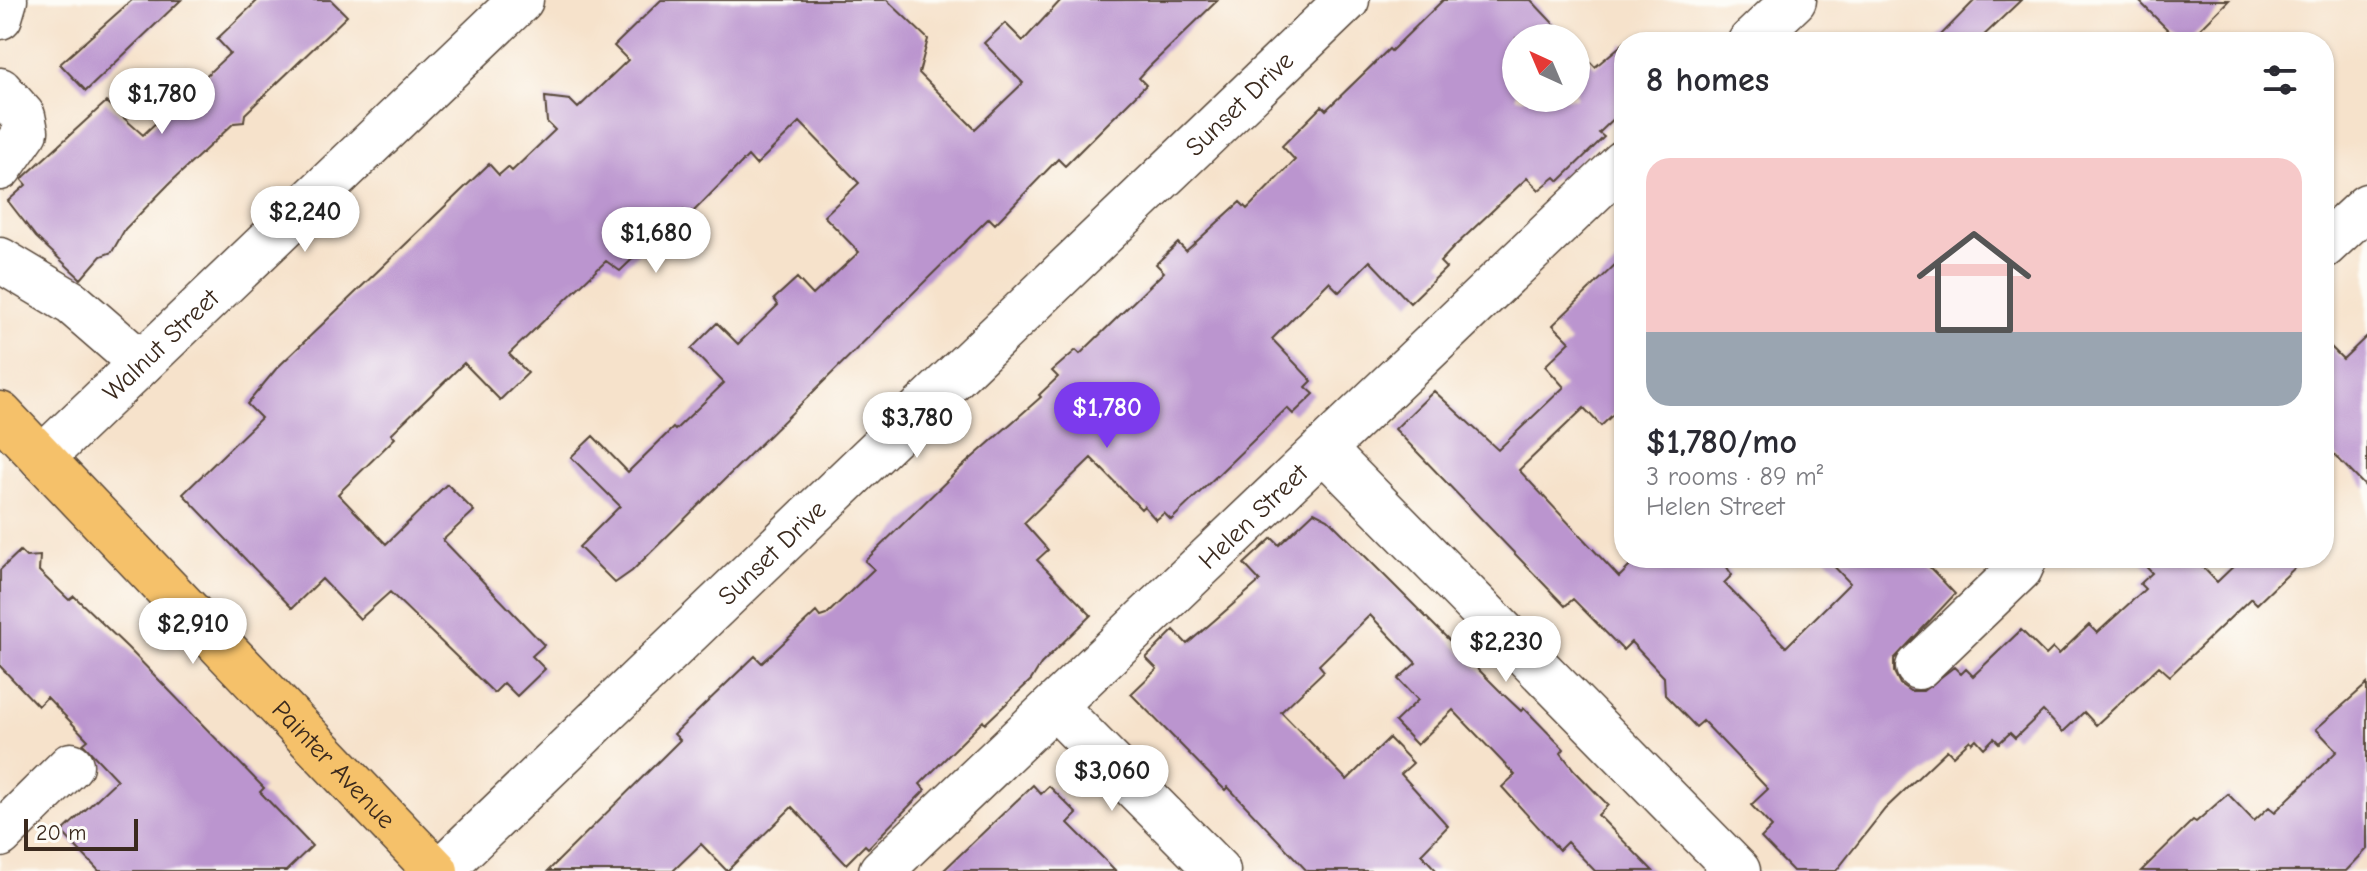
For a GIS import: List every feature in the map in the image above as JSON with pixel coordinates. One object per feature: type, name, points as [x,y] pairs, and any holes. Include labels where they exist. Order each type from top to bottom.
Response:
[{"type":"main road","name":"Painter Avenue","points":[[0,414],[438,871]]},
{"type":"street","points":[[0,17],[5,0]]},
{"type":"street","name":"Walnut Street","points":[[42,458],[521,0]]},
{"type":"street","name":"Sunset Drive","points":[[438,871],[1347,0]]},
{"type":"street","points":[[1760,32],[1794,0]]},
{"type":"street","points":[[0,90],[23,116],[26,131],[0,168]]},
{"type":"street","name":"Helen Street","points":[[881,871],[1614,172]]},
{"type":"street","points":[[2334,237],[2367,206]]},
{"type":"street","points":[[0,260],[72,303],[141,363]]},
{"type":"street","points":[[1323,449],[1738,871]]},
{"type":"street","points":[[1918,667],[2020,568]]},
{"type":"street","points":[[1055,707],[1218,871]]},
{"type":"street","points":[[0,835],[71,765]]},
{"type":"building","points":[[132,0],[181,0],[86,91],[60,64]]},
{"type":"building","points":[[258,0],[331,0],[347,16],[245,114],[244,122],[234,123],[170,183],[125,229],[112,252],[101,256],[81,279],[36,237],[8,201],[26,185],[22,180],[25,176],[106,102],[143,135],[230,53],[217,39]]},
{"type":"building","points":[[661,0],[887,0],[928,39],[919,73],[975,129],[1023,83],[984,43],[1005,23],[1023,41],[1061,0],[1218,0],[1149,67],[1139,78],[1146,85],[1065,166],[1058,159],[995,224],[989,218],[632,571],[615,583],[579,547],[620,506],[571,457],[593,436],[628,472],[673,428],[675,430],[724,383],[691,349],[717,323],[738,344],[778,305],[774,299],[797,278],[813,295],[859,252],[824,216],[859,183],[800,122],[756,165],[748,156],[689,216],[683,210],[620,271],[606,261],[509,354],[528,373],[500,400],[464,363],[391,434],[395,438],[338,494],[386,544],[447,484],[474,511],[443,540],[544,645],[532,656],[545,669],[517,696],[504,683],[494,693],[390,592],[360,619],[322,579],[292,608],[183,494],[261,418],[247,404],[276,369],[489,164],[499,175],[508,167],[512,171],[555,130],[547,122],[545,97],[570,100],[578,108],[628,60],[614,46]]},
{"type":"building","points":[[1443,0],[1531,0],[1554,24],[1502,24],[1502,112],[1590,112],[1590,62],[1595,67],[1614,51],[1614,119],[1599,133],[1604,137],[1559,181],[1555,177],[1539,190],[1527,178],[1454,247],[1440,262],[1446,268],[1410,303],[1370,261],[1339,292],[1329,282],[1272,339],[1312,381],[1306,387],[1314,394],[1293,414],[1287,408],[1171,520],[1164,513],[1156,520],[1144,506],[1141,509],[1091,458],[1024,523],[1048,550],[1037,560],[1091,615],[1041,664],[1031,680],[985,724],[983,721],[920,784],[925,790],[868,848],[865,845],[846,864],[792,807],[727,871],[701,844],[673,871],[548,871],[680,740],[674,734],[755,656],[762,663],[816,612],[820,617],[826,615],[874,569],[865,561],[957,471],[1041,397],[1039,395],[1058,377],[1052,371],[1076,350],[1080,354],[1164,272],[1156,264],[1178,243],[1186,251],[1240,202],[1247,209],[1295,160],[1282,146],[1322,106],[1326,110],[1389,49],[1391,51]]},
{"type":"building","points":[[1975,0],[2021,0],[1987,32],[1944,32]]},
{"type":"building","points":[[2138,0],[2229,0],[2197,32],[2170,32]]},
{"type":"building","points":[[1614,266],[1614,414],[1601,426],[1584,408],[1519,470],[1619,577],[1628,568],[1727,568],[1732,575],[1724,583],[1786,647],[1850,583],[1836,568],[1930,568],[1955,594],[1894,659],[1894,672],[1900,684],[1910,691],[1923,691],[1954,667],[1961,674],[1966,669],[1973,676],[2021,630],[2046,655],[2053,648],[2059,654],[2089,625],[2097,633],[2145,589],[2140,584],[2152,573],[2147,568],[2204,568],[2217,582],[2232,568],[2295,568],[2257,604],[2251,598],[2170,676],[2159,666],[2096,725],[2084,712],[2063,732],[2043,711],[2015,738],[2010,733],[1999,743],[1994,738],[1984,748],[1976,739],[1972,743],[1970,740],[1953,756],[1947,750],[1885,809],[1836,871],[1793,871],[1761,838],[1772,827],[1751,805],[1768,789],[1703,721],[1696,727],[1665,695],[1664,677],[1631,642],[1623,650],[1573,599],[1565,606],[1395,429],[1434,391],[1498,450],[1564,387],[1545,366],[1570,342],[1553,325]]},
{"type":"building","points":[[2367,336],[2367,488],[2334,454],[2334,350],[2343,359]]},
{"type":"building","points":[[1314,512],[1328,519],[1504,695],[1521,711],[1524,708],[1564,749],[1561,753],[1574,770],[1608,805],[1598,815],[1653,871],[1595,871],[1567,842],[1559,850],[1502,787],[1515,775],[1453,710],[1417,745],[1395,722],[1418,700],[1398,679],[1416,663],[1370,615],[1319,665],[1324,671],[1281,712],[1347,780],[1389,738],[1413,763],[1401,774],[1448,826],[1421,854],[1437,871],[1307,871],[1228,787],[1225,790],[1131,694],[1157,669],[1146,658],[1174,630],[1187,644],[1260,581],[1244,564],[1272,538],[1279,545]]},
{"type":"building","points":[[20,551],[26,557],[40,556],[39,571],[69,600],[74,596],[128,648],[264,788],[260,792],[312,846],[286,871],[99,871],[62,832],[117,780],[83,744],[88,740],[47,697],[38,706],[0,666],[0,570]]},
{"type":"building","points":[[2367,684],[2367,849],[2346,871],[2141,871],[2193,820],[2196,822],[2228,794],[2254,821],[2269,807],[2275,812],[2337,751],[2316,729]]},
{"type":"building","points":[[1033,785],[1041,794],[1049,786],[1077,814],[1068,823],[1116,871],[943,871]]}]
